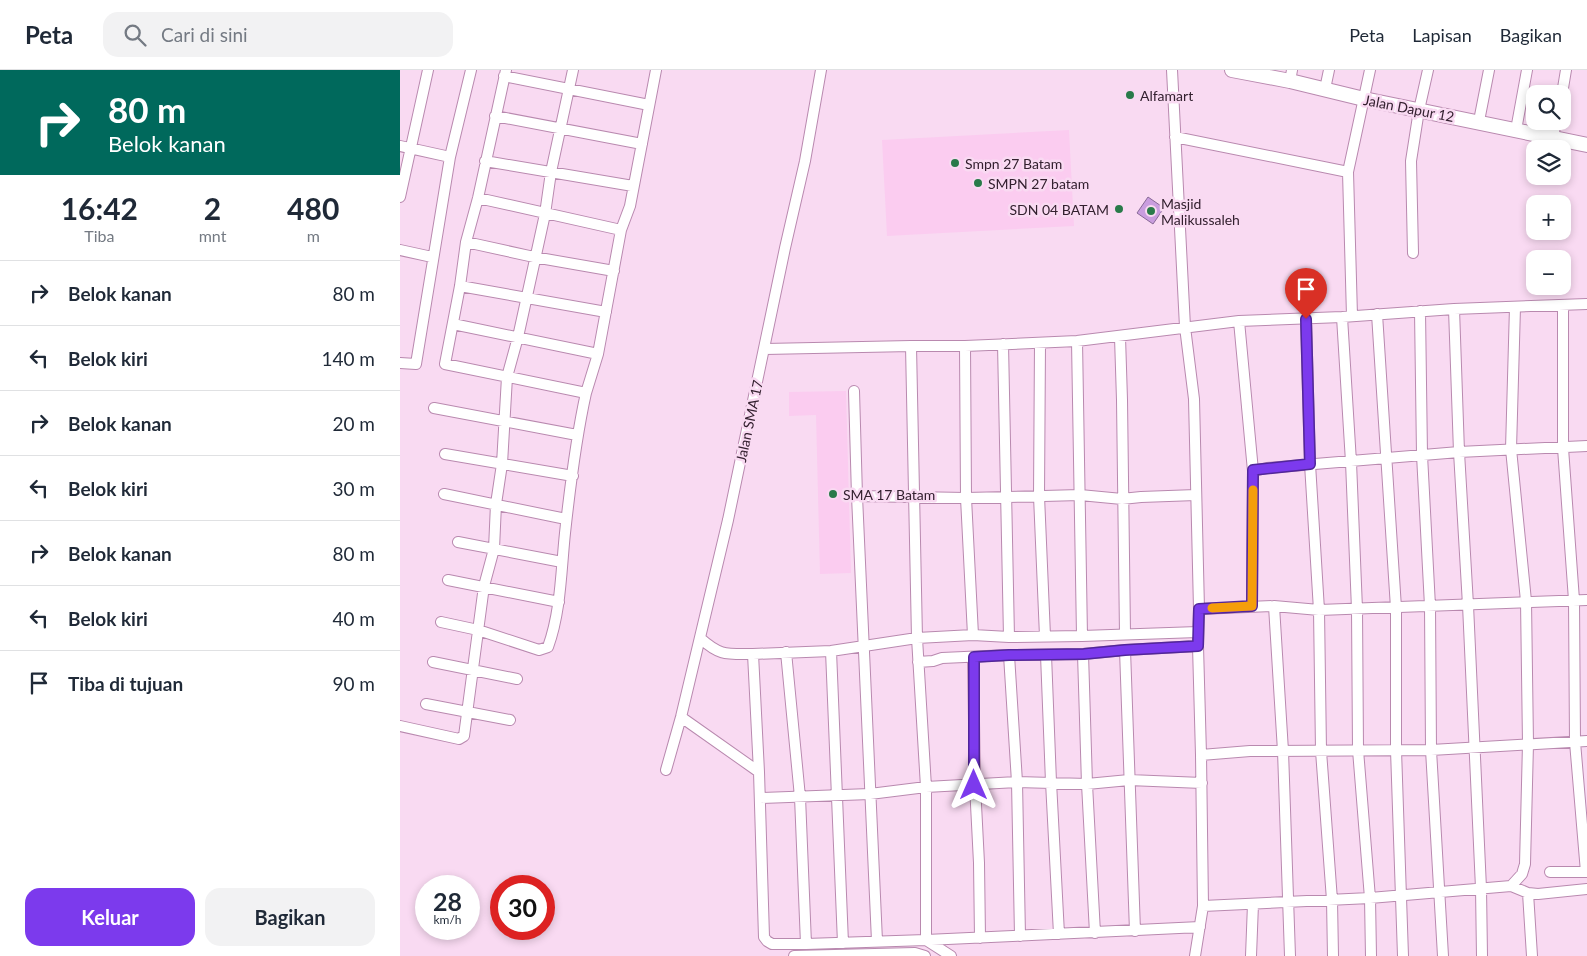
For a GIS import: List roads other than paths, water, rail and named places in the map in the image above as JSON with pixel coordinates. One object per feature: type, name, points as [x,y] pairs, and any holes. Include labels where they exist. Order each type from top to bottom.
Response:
[{"type":"street","points":[[400,197],[428,70]]},
{"type":"street","points":[[400,363],[416,364],[432,256],[450,157],[472,70]]},
{"type":"street","points":[[400,726],[459,739],[464,736],[484,586],[494,549],[496,504],[502,464],[507,377],[518,337],[534,257],[545,214],[551,172],[573,70]]},
{"type":"street","points":[[441,622],[478,630],[539,650],[548,647],[559,602],[566,519],[577,435],[586,393],[598,354],[621,230],[630,206],[656,70]]},
{"type":"street","name":"Jalan SMA 17","points":[[666,770],[681,718],[700,638],[765,349],[805,161],[821,70]]},
{"type":"street","points":[[1172,70],[1185,326],[1194,399],[1199,609],[1198,646],[1202,755],[1202,906],[1195,956]]},
{"type":"street","name":"Jalan Dapur 12","points":[[1236,70],[1291,75],[1325,89],[1364,99],[1479,121],[1587,145]]},
{"type":"street","points":[[1325,89],[1329,70]]},
{"type":"street","points":[[1370,70],[1348,172],[1347,317],[1357,609],[1358,750],[1370,898],[1371,956]]},
{"type":"street","points":[[1413,253],[1411,161],[1419,110],[1428,70]]},
{"type":"street","points":[[1479,121],[1489,70]]},
{"type":"street","points":[[1516,130],[1527,70]]},
{"type":"street","points":[[1564,85],[1566,70]]},
{"type":"street","points":[[586,393],[445,364],[460,286],[466,242],[478,198],[505,73],[569,89],[649,105]]},
{"type":"street","points":[[495,116],[642,144]]},
{"type":"street","points":[[1553,138],[1554,130]]},
{"type":"street","points":[[1175,137],[1348,172]]},
{"type":"street","points":[[400,146],[450,157]]},
{"type":"street","points":[[485,161],[633,186]]},
{"type":"street","points":[[478,198],[621,230]]},
{"type":"street","points":[[466,242],[534,257],[614,271]]},
{"type":"street","points":[[400,250],[432,256]]},
{"type":"street","points":[[460,286],[606,312]]},
{"type":"street","points":[[765,349],[964,346],[1077,341],[1120,337],[1185,326],[1239,320],[1306,319],[1454,309],[1587,304]]},
{"type":"street","points":[[1550,872],[1587,872],[1575,742],[1574,600],[1563,448],[1563,305]]},
{"type":"street","points":[[1511,886],[1522,874],[1525,864],[1528,744],[1526,601],[1511,449],[1515,307]]},
{"type":"street","points":[[1454,309],[1459,452],[1481,888],[1482,956]]},
{"type":"street","points":[[1420,311],[1422,455],[1430,606],[1431,750],[1443,956]]},
{"type":"street","points":[[1377,314],[1396,608],[1396,750],[1403,956]]},
{"type":"street","points":[[1306,319],[1310,464],[1319,610],[1321,751],[1332,900],[1334,956]]},
{"type":"street","points":[[1239,320],[1253,470],[1252,606]]},
{"type":"street","points":[[453,324],[598,354]]},
{"type":"street","points":[[1120,337],[1125,634]]},
{"type":"street","points":[[1077,341],[1082,636]]},
{"type":"street","points":[[1040,343],[1039,496],[1045,636]]},
{"type":"street","points":[[1003,344],[1009,637]]},
{"type":"street","points":[[911,346],[917,638],[926,787],[926,940]]},
{"type":"street","points":[[964,346],[966,498],[973,635]]},
{"type":"street","points":[[854,391],[877,941]]},
{"type":"street","points":[[434,408],[577,435]]},
{"type":"street","points":[[1253,470],[1459,452],[1587,446]]},
{"type":"street","points":[[445,454],[573,476]]},
{"type":"street","points":[[444,494],[566,519]]},
{"type":"street","points":[[857,496],[966,498],[1080,494],[1122,499],[1196,495]]},
{"type":"street","points":[[458,542],[562,562]]},
{"type":"street","points":[[448,580],[559,602]]},
{"type":"street","points":[[1199,609],[1274,606],[1319,610],[1587,600]]},
{"type":"street","points":[[1274,606],[1283,751],[1290,956]]},
{"type":"street","points":[[700,638],[714,650],[726,654],[753,654],[831,651],[917,638],[973,635],[1009,637],[1198,632]]},
{"type":"street","points":[[918,662],[942,658],[1084,654],[1198,646]]},
{"type":"street","points":[[1125,650],[1136,931]]},
{"type":"street","points":[[831,651],[843,943]]},
{"type":"street","points":[[786,652],[800,797],[811,956]]},
{"type":"street","points":[[753,654],[764,937],[772,944],[980,938],[1200,927]]},
{"type":"street","points":[[1084,654],[1087,784],[1095,933]]},
{"type":"street","points":[[1009,655],[1017,782],[1020,936]]},
{"type":"street","points":[[1046,655],[1050,782],[1059,934]]},
{"type":"street","points":[[974,657],[974,785],[979,863],[980,938]]},
{"type":"street","points":[[434,662],[517,679]]},
{"type":"street","points":[[426,704],[510,720]]},
{"type":"street","points":[[681,718],[759,772]]},
{"type":"street","points":[[1202,755],[1250,751],[1431,750],[1587,741]]},
{"type":"street","points":[[760,798],[870,794],[926,787],[1017,782],[1087,784],[1129,780],[1202,783]]},
{"type":"street","points":[[1202,906],[1370,898],[1511,886],[1528,894],[1587,889]]},
{"type":"street","points":[[1528,894],[1532,956]]},
{"type":"street","points":[[1251,956],[1253,904]]},
{"type":"street","points":[[926,940],[951,956]]},
{"type":"street","points":[[901,955],[902,941]]},
{"type":"street","points":[[857,955],[860,942]]},
{"type":"street","points":[[794,956],[901,955],[915,953],[925,956]]},
{"type":"place","name":"Alfamart","points":[[1130,95]]},
{"type":"place","name":"Smpn 27 Batam","points":[[955,163]]},
{"type":"place","name":"SMPN 27 batam","points":[[978,183]]},
{"type":"place","name":"SDN 04 BATAM","points":[[1119,209]]},
{"type":"place","name":"Masjid Malikussaleh","points":[[1151,211]]},
{"type":"place","name":"SMA 17 Batam","points":[[833,494]]}]
